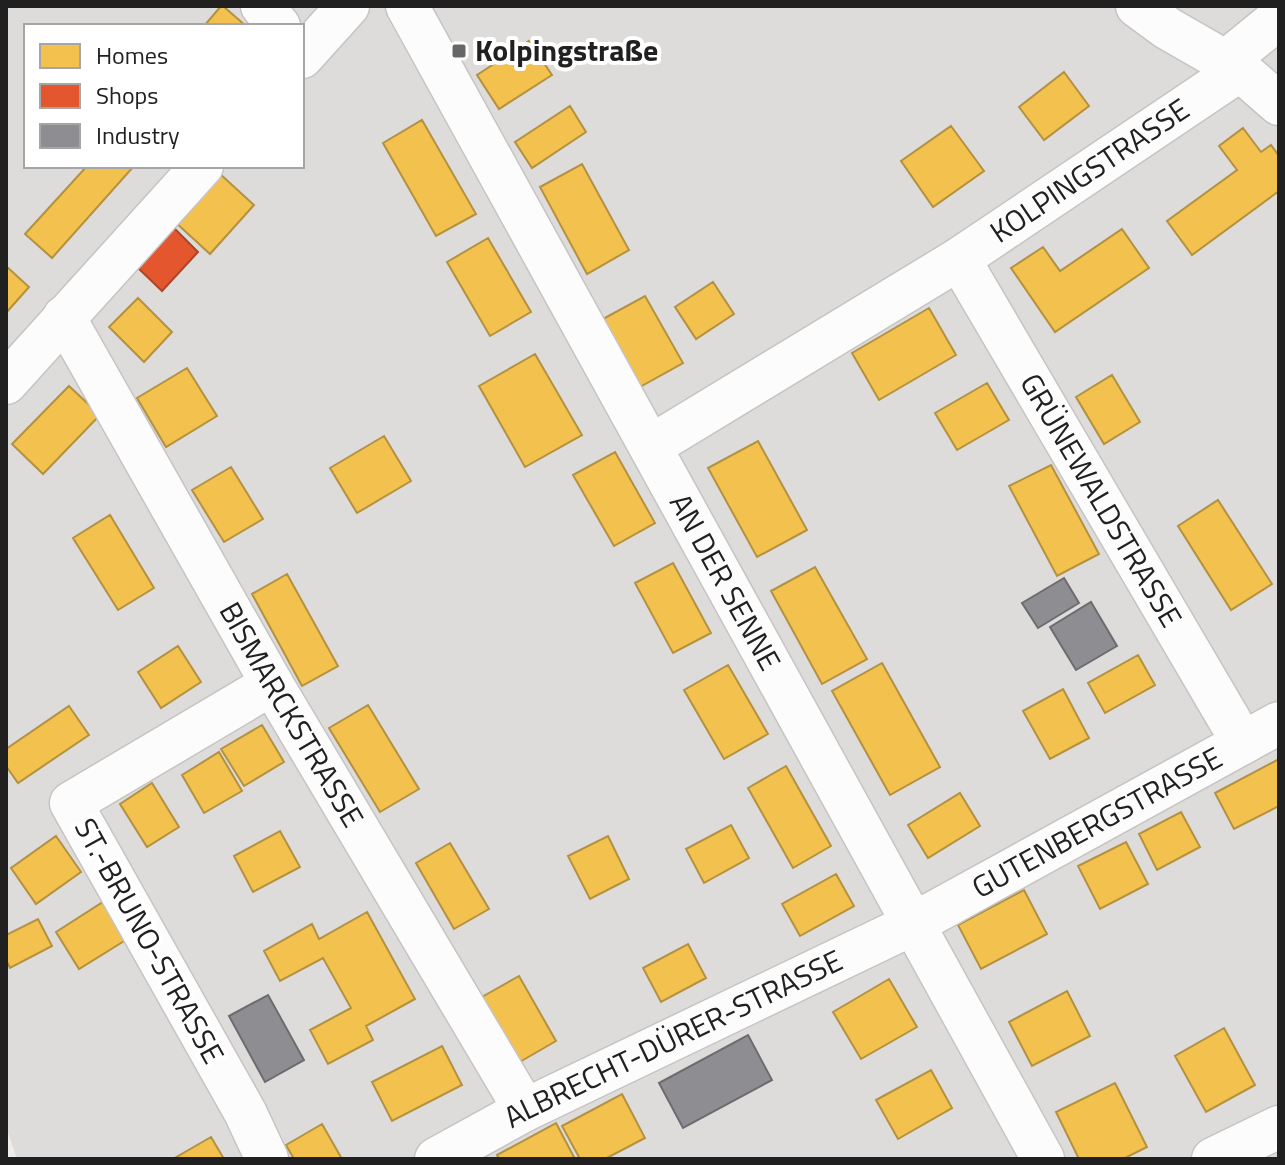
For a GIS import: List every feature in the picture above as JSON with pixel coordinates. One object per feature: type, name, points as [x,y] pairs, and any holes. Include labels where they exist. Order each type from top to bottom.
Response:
[{"type":"street","points":[[262,6],[277,24]]},
{"type":"street","points":[[304,42],[348,6]]},
{"type":"street","name":"AN DER SENNE","points":[[407,6],[1043,1159]]},
{"type":"street","points":[[1137,6],[1167,28],[1232,66],[1279,104]]},
{"type":"street","name":"KOLPINGSTRASSE","points":[[651,446],[959,259],[1232,66],[1279,18]]},
{"type":"street","points":[[6,383],[200,168]]},
{"type":"street","name":"GRÜNEWALDSTRASSE","points":[[959,259],[1243,743]]},
{"type":"street","name":"BISMARCKSTRASSE","points":[[64,317],[272,684],[525,1110]]},
{"type":"street","name":"ST.-BRUNO-STRASSE","points":[[267,1159],[245,1112],[71,803],[272,684]]},
{"type":"street","name":"GUTENBERGSTRASSE","points":[[915,923],[1279,723]]},
{"type":"street","name":"ALBRECHT-DÜRER-STRASSE","points":[[436,1159],[525,1110],[915,923]]},
{"type":"street","points":[[1213,1159],[1279,1127]]},
{"type":"shaded area","points":[[6,6],[1279,6],[1279,1159],[17,1159],[6,1127]]},
{"type":"building: Homes","points":[[223,6],[244,24],[206,24]]},
{"type":"building: Homes","points":[[529,41],[552,75],[499,109],[477,75]]},
{"type":"building: Homes","points":[[1064,72],[1089,106],[1044,140],[1019,107]]},
{"type":"building: Homes","points":[[570,106],[586,132],[532,168],[515,142]]},
{"type":"building: Homes","points":[[422,120],[476,214],[436,236],[383,143]]},
{"type":"building: Homes","points":[[951,126],[984,171],[933,207],[901,161]]},
{"type":"building: Homes","points":[[1243,128],[1261,152],[1271,145],[1279,156],[1279,191],[1192,255],[1167,221],[1237,170],[1219,146]]},
{"type":"building: Homes","points":[[582,164],[629,250],[587,274],[540,187]]},
{"type":"building: Homes","points":[[85,168],[132,168],[52,258],[25,234]]},
{"type":"building: Homes","points":[[219,173],[254,205],[210,254],[175,222]]},
{"type":"building: Homes","points":[[1122,229],[1149,268],[1055,332],[1011,268],[1043,247],[1060,271]]},
{"type":"building: Homes","points":[[488,238],[531,312],[490,336],[447,262]]},
{"type":"building: Homes","points":[[6,266],[29,287],[6,313]]},
{"type":"building: Homes","points":[[713,282],[734,314],[696,339],[675,307]]},
{"type":"building: Homes","points":[[645,296],[683,363],[640,387],[603,319]]},
{"type":"building: Homes","points":[[138,298],[172,332],[144,362],[109,327]]},
{"type":"building: Homes","points":[[929,308],[956,355],[879,400],[852,353]]},
{"type":"building: Homes","points":[[535,354],[582,435],[525,467],[479,386]]},
{"type":"building: Homes","points":[[187,368],[217,416],[166,447],[137,398]]},
{"type":"building: Homes","points":[[1112,375],[1140,422],[1104,444],[1076,397]]},
{"type":"building: Homes","points":[[987,383],[1009,420],[957,450],[935,413]]},
{"type":"building: Homes","points":[[69,386],[100,415],[43,474],[12,444]]},
{"type":"building: Homes","points":[[384,436],[411,481],[357,513],[330,468]]},
{"type":"building: Homes","points":[[758,441],[807,530],[757,557],[708,468]]},
{"type":"building: Homes","points":[[615,452],[655,523],[614,546],[573,475]]},
{"type":"building: Homes","points":[[1051,465],[1099,554],[1057,576],[1009,486]]},
{"type":"building: Homes","points":[[231,467],[263,519],[224,542],[192,490]]},
{"type":"building: Homes","points":[[1218,500],[1272,584],[1231,610],[1178,526]]},
{"type":"building: Homes","points":[[110,515],[154,588],[118,610],[73,538]]},
{"type":"building: Homes","points":[[673,563],[711,633],[673,653],[635,583]]},
{"type":"building: Homes","points":[[815,567],[867,659],[822,684],[771,591]]},
{"type":"building: Homes","points":[[287,574],[338,666],[302,686],[252,594]]},
{"type":"building: Homes","points":[[178,646],[201,682],[161,708],[138,672]]},
{"type":"building: Homes","points":[[1138,655],[1155,685],[1105,713],[1088,683]]},
{"type":"building: Homes","points":[[882,663],[940,767],[890,795],[832,691]]},
{"type":"building: Homes","points":[[728,665],[768,734],[724,759],[684,690]]},
{"type":"building: Homes","points":[[1063,689],[1089,738],[1050,759],[1023,711]]},
{"type":"building: Homes","points":[[368,705],[419,789],[380,812],[329,728]]},
{"type":"building: Homes","points":[[69,706],[89,735],[18,783],[6,766],[6,749]]},
{"type":"building: Homes","points":[[262,725],[284,762],[244,786],[221,749]]},
{"type":"building: Homes","points":[[219,752],[242,791],[204,813],[182,775]]},
{"type":"building: Homes","points":[[1279,759],[1279,806],[1234,829],[1215,793]]},
{"type":"building: Homes","points":[[786,766],[831,846],[793,868],[748,788]]},
{"type":"building: Homes","points":[[152,783],[179,827],[147,847],[120,804]]},
{"type":"building: Homes","points":[[960,793],[980,826],[928,858],[908,825]]},
{"type":"building: Homes","points":[[1181,812],[1200,847],[1157,870],[1139,834]]},
{"type":"building: Homes","points":[[731,825],[749,858],[704,883],[686,849]]},
{"type":"building: Homes","points":[[280,831],[300,867],[253,892],[234,856]]},
{"type":"building: Homes","points":[[56,836],[81,872],[36,904],[11,868]]},
{"type":"building: Homes","points":[[608,836],[629,879],[590,899],[568,856]]},
{"type":"building: Homes","points":[[1126,842],[1148,884],[1100,909],[1078,866]]},
{"type":"building: Homes","points":[[450,843],[489,909],[454,929],[416,863]]},
{"type":"building: Homes","points":[[836,874],[854,906],[800,936],[782,904]]},
{"type":"building: Homes","points":[[1024,890],[1047,934],[981,969],[958,925]]},
{"type":"building: Homes","points":[[106,900],[129,938],[79,969],[56,932]]},
{"type":"building: Homes","points":[[367,912],[415,999],[366,1026],[373,1040],[328,1064],[310,1030],[351,1008],[323,958],[280,981],[264,951],[312,924],[319,939]]},
{"type":"building: Homes","points":[[38,919],[52,946],[10,968],[6,960],[6,935]]},
{"type":"building: Homes","points":[[688,944],[706,978],[661,1002],[643,968]]},
{"type":"building: Homes","points":[[519,976],[556,1041],[518,1063],[480,998]]},
{"type":"building: Homes","points":[[889,979],[917,1027],[861,1059],[833,1012]]},
{"type":"building: Homes","points":[[1067,991],[1090,1036],[1032,1066],[1009,1022]]},
{"type":"building: Homes","points":[[1224,1028],[1255,1085],[1206,1112],[1175,1056]]},
{"type":"building: Homes","points":[[442,1046],[462,1085],[392,1121],[372,1082]]},
{"type":"building: Homes","points":[[931,1070],[952,1108],[898,1139],[876,1100]]},
{"type":"building: Homes","points":[[1115,1083],[1147,1147],[1123,1159],[1079,1159],[1056,1112]]},
{"type":"building: Homes","points":[[622,1094],[645,1138],[605,1159],[580,1159],[562,1126]]},
{"type":"building: Homes","points":[[556,1123],[575,1159],[499,1159],[497,1155]]},
{"type":"building: Homes","points":[[322,1124],[342,1159],[294,1159],[286,1145]]},
{"type":"building: Homes","points":[[211,1137],[224,1159],[173,1159]]},
{"type":"building: Shops","points":[[174,228],[198,252],[162,291],[137,267]]},
{"type":"building: Industry","points":[[1064,578],[1079,603],[1038,628],[1022,603]]},
{"type":"building: Industry","points":[[1091,602],[1117,646],[1076,670],[1050,627]]},
{"type":"building: Industry","points":[[268,995],[304,1060],[265,1082],[229,1016]]},
{"type":"building: Industry","points":[[748,1035],[772,1080],[683,1128],[659,1083]]},
{"type":"place","name":"Kolpingstraße","points":[[459,51]]}]
